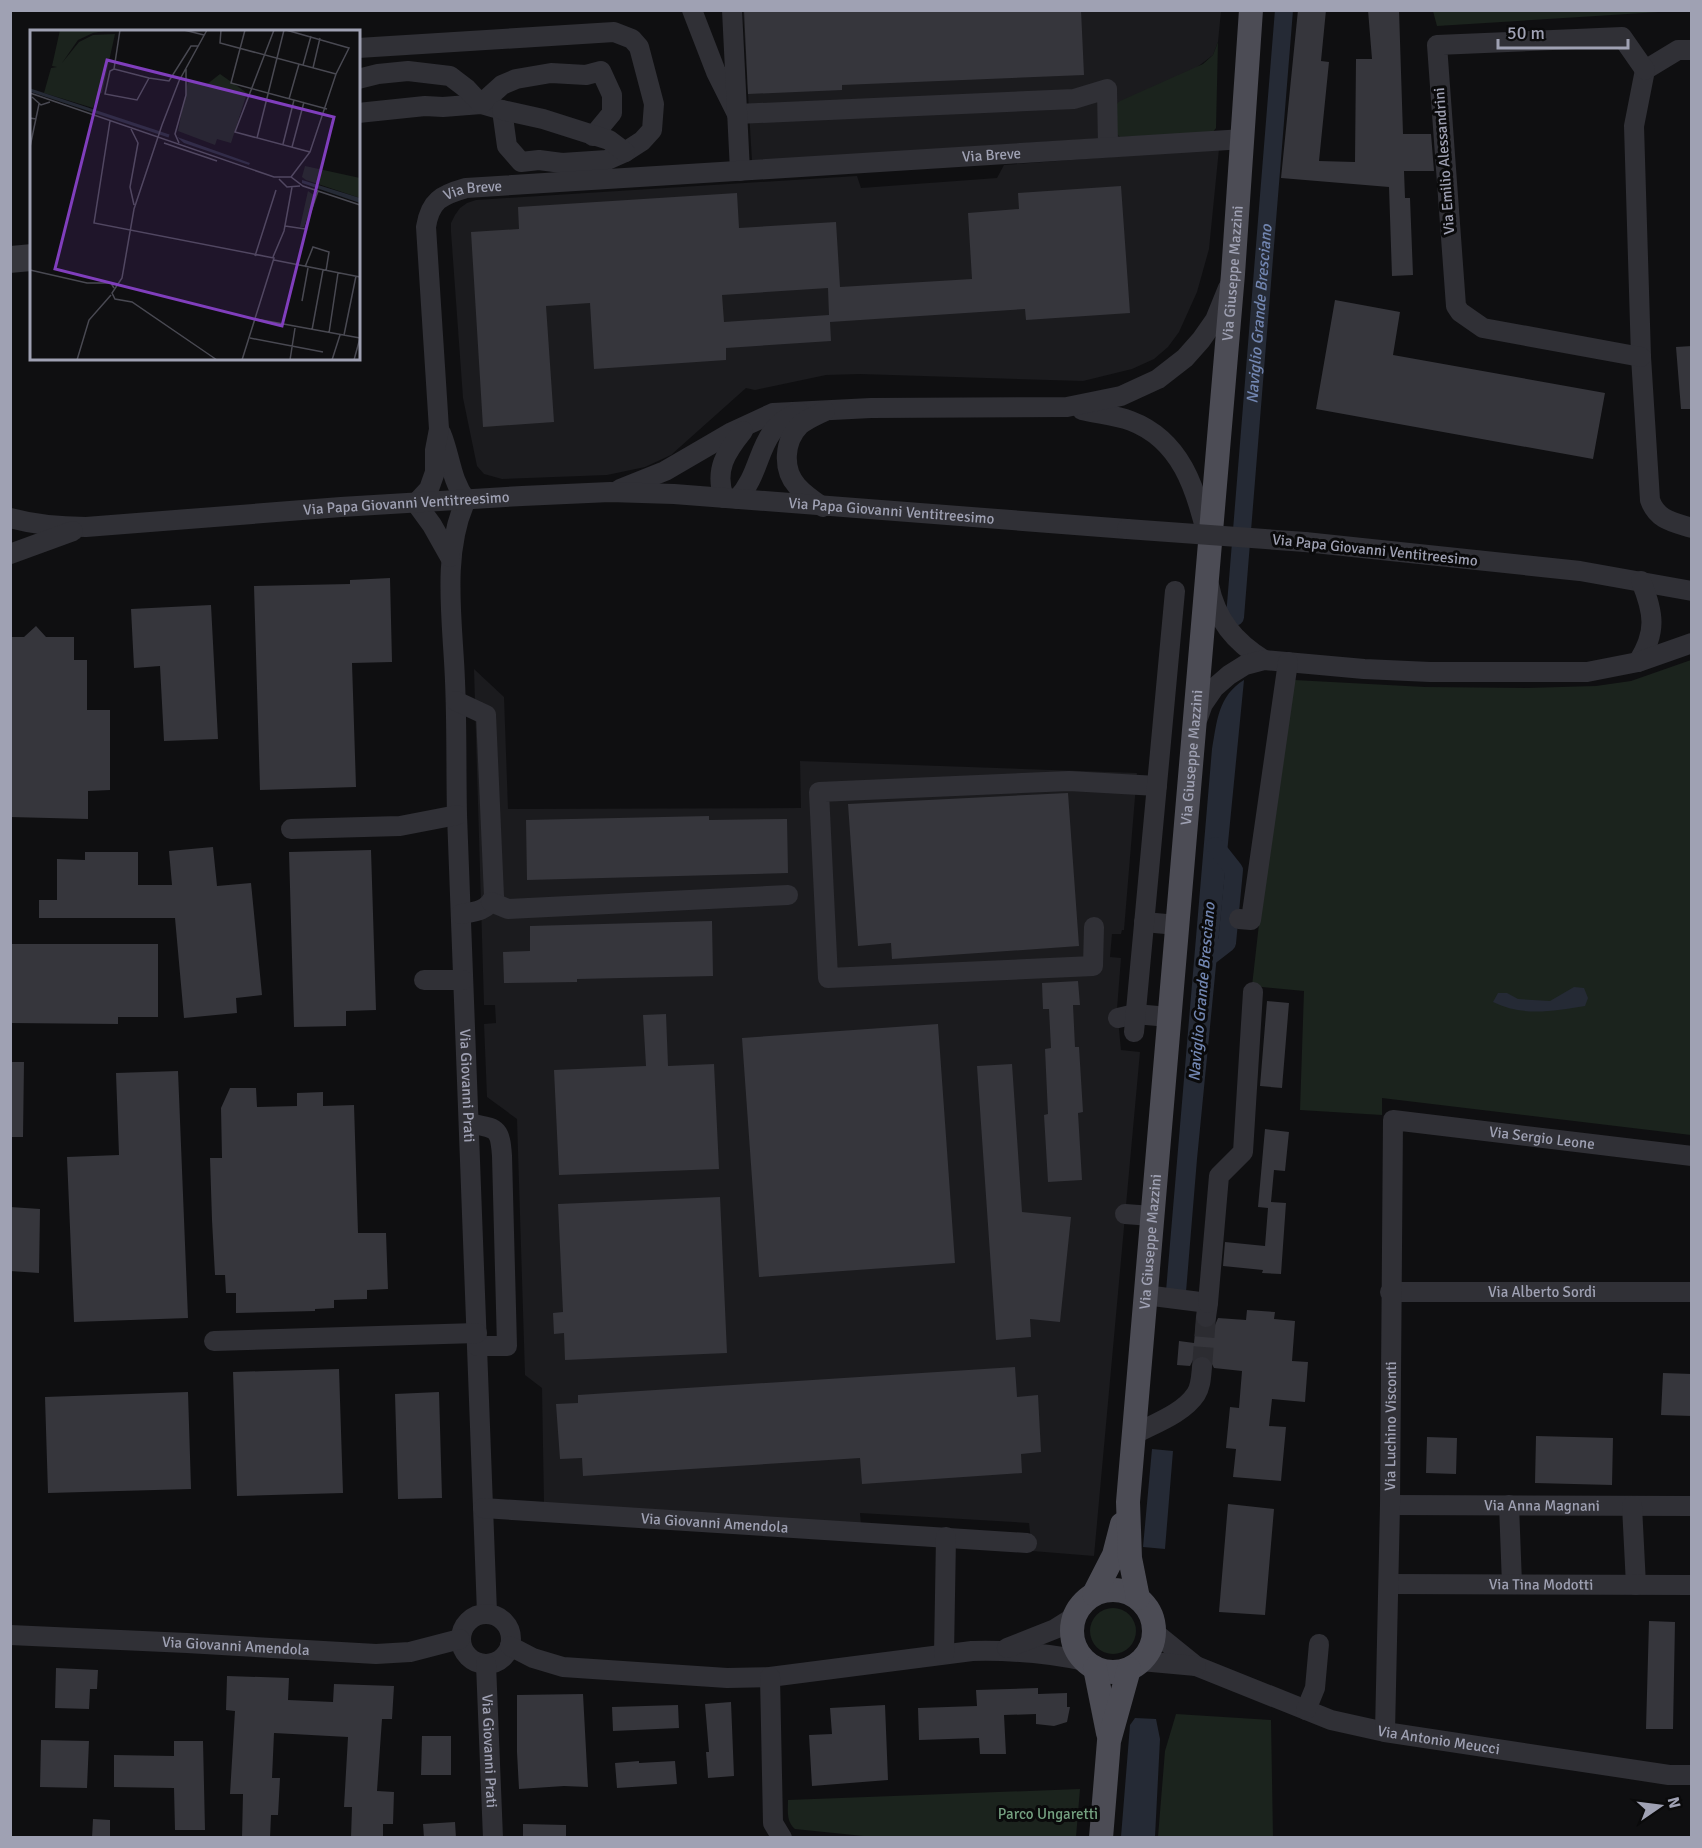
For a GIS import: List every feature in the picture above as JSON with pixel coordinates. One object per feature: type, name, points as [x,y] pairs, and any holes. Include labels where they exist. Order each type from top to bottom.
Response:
[{"type":"main road","name":"Via Giuseppe Mazzini","points":[[1154,1632],[1151,1617],[1138,1598],[1130,1558],[1128,1502],[1233,274],[1251,10]]},
{"type":"main road","name":"Via Giuseppe Mazzini","points":[[1074,1617],[1080,1606],[1094,1594],[1114,1555],[1128,1502]]},
{"type":"main road","points":[[1094,1594],[1105,1590],[1116,1590],[1128,1592],[1138,1598]]},
{"type":"main road","points":[[1074,1617],[1072,1630],[1074,1644],[1090,1665],[1109,1741]]},
{"type":"main road","points":[[1101,1838],[1109,1741],[1135,1665],[1150,1647],[1154,1632]]},
{"type":"main road","points":[[1090,1665],[1112,1672],[1135,1665]]},
{"type":"street","points":[[692,10],[716,72],[737,114]]},
{"type":"street","points":[[732,10],[740,171]]},
{"type":"street","points":[[360,48],[614,32],[632,39],[639,47],[654,104],[652,130],[642,141],[625,152],[607,160],[562,163],[539,160],[521,162],[507,146],[502,110]]},
{"type":"street","name":"Via Emilio Alessandrini","points":[[1641,357],[1491,331],[1478,325],[1456,306],[1437,45],[1622,37],[1645,70]]},
{"type":"street","points":[[1692,50],[1678,51],[1645,70],[1634,126],[1641,357],[1650,500],[1658,515],[1692,528]]},
{"type":"street","points":[[360,78],[408,71],[450,76],[481,104]]},
{"type":"street","points":[[481,104],[502,85],[516,79],[551,73],[586,75],[601,71],[612,95],[612,113],[593,136]]},
{"type":"street","points":[[737,114],[1074,99],[1107,89],[1108,146]]},
{"type":"street","points":[[360,113],[425,106],[481,104],[543,119],[609,140],[625,152]]},
{"type":"street","name":"Via Breve","points":[[439,429],[426,227],[429,211],[451,192],[466,188],[1244,139]]},
{"type":"street","points":[[1067,407],[1121,396],[1144,387],[1166,374],[1185,358],[1210,326],[1233,274]]},
{"type":"street","points":[[610,492],[665,471],[773,413],[830,409],[1067,407],[1132,421],[1149,429],[1164,441],[1185,468],[1192,484],[1210,550]]},
{"type":"street","points":[[823,507],[796,485],[790,475],[787,453],[794,433],[801,424],[830,409]]},
{"type":"street","points":[[749,424],[726,452],[722,461],[720,480],[730,499],[751,482],[764,442],[771,431],[791,415],[803,410]]},
{"type":"street","points":[[439,429],[447,448],[456,487],[466,500]]},
{"type":"street","points":[[416,504],[429,489],[435,472],[435,450],[439,429]]},
{"type":"street","name":"Via Papa Giovanni Ventitreesimo","points":[[10,518],[33,524],[86,527],[341,507],[610,492],[1305,542],[1580,571],[1692,591]]},
{"type":"street","name":"Via Giovanni Prati","points":[[466,500],[457,519],[450,557],[456,701],[457,815],[488,1613]]},
{"type":"street","name":"Via Giovanni Prati","points":[[416,504],[432,525],[450,557]]},
{"type":"street","name":"Via Papa Giovanni Ventitreesimo","points":[[10,555],[39,542],[86,527]]},
{"type":"street","points":[[1208,577],[1212,599],[1220,618],[1246,649],[1264,660]]},
{"type":"street","points":[[1638,662],[1650,640],[1652,629],[1650,605],[1641,581]]},
{"type":"street","points":[[1169,1017],[1129,1022],[1144,922],[1175,591]]},
{"type":"street","points":[[1195,724],[1203,704],[1214,688],[1228,675],[1245,665],[1264,660],[1364,669],[1489,673],[1587,672],[1638,662],[1692,643]]},
{"type":"street","points":[[1239,919],[1251,920],[1287,662]]},
{"type":"street","points":[[456,701],[486,715],[494,896],[491,902],[480,911],[461,914]]},
{"type":"street","points":[[1094,927],[1093,966],[828,978],[819,792],[1069,781],[1095,787],[1157,786]]},
{"type":"street","points":[[291,829],[400,826],[457,815]]},
{"type":"street","points":[[491,902],[508,909],[788,896]]},
{"type":"street","points":[[1144,922],[1177,925]]},
{"type":"street","points":[[424,980],[463,980]]},
{"type":"street","points":[[1145,1295],[1207,1310],[1220,1176],[1243,1152],[1253,992]]},
{"type":"street","name":"Via Sergio Leone","points":[[1393,1120],[1692,1156]]},
{"type":"street","name":"Via Luchino Visconti","points":[[1385,1732],[1389,1584],[1393,1120]]},
{"type":"street","points":[[214,1341],[477,1339],[507,1346],[501,1138],[492,1129],[469,1123]]},
{"type":"street","points":[[1125,1214],[1152,1216]]},
{"type":"street","name":"Via Alberto Sordi","points":[[1390,1292],[1692,1292]]},
{"type":"street","points":[[1133,1435],[1182,1408],[1190,1401],[1200,1385],[1202,1367]]},
{"type":"street","name":"Via Anna Magnani","points":[[1390,1505],[1692,1506]]},
{"type":"street","points":[[1509,1505],[1512,1584]]},
{"type":"street","points":[[1632,1506],[1636,1585]]},
{"type":"street","name":"Via Giovanni Amendola","points":[[483,1508],[1027,1543]]},
{"type":"street","points":[[944,1654],[946,1538]]},
{"type":"street","name":"Via Tina Modotti","points":[[1389,1584],[1692,1585]]},
{"type":"street","points":[[480,1613],[488,1613],[507,1624],[510,1631],[510,1646],[501,1659],[479,1664],[464,1652],[460,1639],[461,1632],[468,1620],[480,1613]]},
{"type":"street","points":[[1002,1650],[1055,1629],[1074,1617]]},
{"type":"street","name":"Via Antonio Meucci","points":[[1154,1632],[1196,1666],[1331,1720],[1385,1732],[1669,1775],[1692,1775]]},
{"type":"street","name":"Via Giovanni Amendola","points":[[10,1635],[376,1654],[410,1652],[460,1639]]},
{"type":"street","points":[[1306,1710],[1315,1688],[1318,1644]]},
{"type":"street","points":[[510,1646],[533,1658],[573,1669],[727,1678],[770,1677],[944,1654],[1002,1650],[1050,1654],[1090,1665]]},
{"type":"street","name":"Via Giovanni Prati","points":[[486,1664],[493,1838]]},
{"type":"street","name":"Via Antonio Meucci","points":[[1135,1665],[1196,1666]]},
{"type":"street","points":[[770,1677],[773,1823],[782,1838]]},
{"type":"shaded area","points":[[743,11],[1221,11],[1218,42],[1213,55],[1114,131],[1120,137],[752,161]]},
{"type":"shaded area","points":[[1219,149],[1209,249],[1197,292],[1179,332],[1168,347],[1154,359],[1132,369],[1083,381],[826,375],[755,390],[746,388],[671,455],[645,467],[607,475],[502,479],[484,474],[477,466],[463,398],[451,232],[451,223],[455,215],[467,203],[476,200],[857,176],[861,188],[997,178],[1004,165]]},
{"type":"shaded area","points":[[474,669],[504,697],[508,809],[801,808],[800,761],[1137,773],[1124,930],[1121,934],[1112,934],[1110,957],[1121,958],[1117,1009],[1121,1050],[1140,1052],[1094,1556],[1032,1551],[1029,1523],[860,1513],[861,1525],[544,1504],[542,1388],[525,1375],[517,1119],[487,1097],[484,1024],[496,1023],[495,1005],[484,1005]]},
{"type":"green space","points":[[1433,10],[1691,10],[1437,26],[1433,11]]},
{"type":"green space","points":[[1218,42],[1216,128],[1212,133],[1120,137],[1114,131],[1111,109],[1120,101],[1203,64],[1213,55]]},
{"type":"green space","points":[[1691,660],[1691,1135],[1382,1098],[1382,1115],[1300,1110],[1304,991],[1252,986],[1294,680],[1425,687],[1596,686],[1631,681]]},
{"type":"green space","points":[[1113,1608],[1129,1615],[1136,1631],[1129,1647],[1113,1654],[1097,1647],[1090,1631],[1097,1615]]},
{"type":"green space","points":[[1176,1714],[1271,1720],[1273,1837],[1158,1837],[1165,1751]]},
{"type":"green space","name":"Parco Ungaretti","points":[[1080,1789],[1076,1837],[883,1838],[795,1829],[788,1816],[788,1800]]},
{"type":"water","points":[[1244,680],[1186,1292],[1166,1291],[1212,749],[1217,719],[1224,701],[1235,686]]},
{"type":"water","points":[[1574,987],[1584,988],[1588,998],[1585,1006],[1550,1011],[1527,1011],[1504,1007],[1493,1002],[1498,993],[1507,993],[1518,999],[1550,1001]]},
{"type":"water","points":[[1152,1449],[1173,1451],[1165,1549],[1143,1547]]},
{"type":"water","points":[[1135,1718],[1156,1719],[1160,1739],[1155,1837],[1121,1837],[1130,1725]]},
{"type":"building","points":[[744,10],[1081,10],[1084,75],[842,85],[842,90],[748,94]]},
{"type":"building","points":[[1298,10],[1326,10],[1321,61],[1329,62],[1319,161],[1355,162],[1356,59],[1372,59],[1368,10],[1399,10],[1403,134],[1431,134],[1434,171],[1404,171],[1405,198],[1410,198],[1413,275],[1392,276],[1389,187],[1281,178]]},
{"type":"building","points":[[1121,186],[1130,313],[1026,320],[1025,309],[830,322],[831,341],[726,348],[726,360],[594,369],[590,303],[546,306],[554,422],[483,427],[471,232],[519,229],[518,207],[737,193],[739,228],[836,222],[840,287],[972,279],[968,213],[1019,209],[1018,193]],"holes":[[[828,288],[829,315],[724,322],[722,295]]]},
{"type":"building","points":[[30,244],[30,271],[10,273],[10,246]]},
{"type":"building","points":[[1335,300],[1400,312],[1393,355],[1605,393],[1593,459],[1316,409]]},
{"type":"building","points":[[1692,346],[1692,409],[1681,409],[1676,347]]},
{"type":"building","points":[[390,578],[392,662],[352,663],[356,787],[260,790],[254,586],[350,584],[350,580]]},
{"type":"building","points":[[211,605],[218,739],[164,741],[160,666],[134,668],[131,609]]},
{"type":"building","points":[[36,626],[46,637],[74,637],[74,660],[87,660],[87,710],[110,710],[110,790],[88,791],[88,819],[10,817],[10,637],[24,637]]},
{"type":"building","points":[[1068,793],[1079,946],[892,959],[891,943],[858,946],[848,804]]},
{"type":"building","points":[[709,816],[709,820],[787,819],[788,873],[527,880],[526,820]]},
{"type":"building","points":[[213,847],[217,886],[251,883],[262,995],[236,998],[237,1013],[184,1018],[175,918],[39,918],[39,900],[57,900],[57,859],[85,860],[85,852],[138,852],[138,885],[172,885],[169,851]]},
{"type":"building","points":[[371,850],[376,1010],[346,1011],[346,1026],[294,1027],[289,852]]},
{"type":"building","points":[[712,921],[713,976],[504,983],[503,952],[530,951],[530,926]]},
{"type":"building","points":[[10,944],[158,944],[158,1017],[118,1017],[118,1024],[10,1023]]},
{"type":"building","points":[[1078,981],[1080,1005],[1073,1005],[1075,1047],[1079,1047],[1083,1112],[1078,1113],[1082,1180],[1048,1182],[1044,1115],[1048,1114],[1045,1049],[1051,1048],[1049,1009],[1043,1009],[1042,983]]},
{"type":"building","points":[[1267,1001],[1289,1003],[1282,1088],[1260,1086]]},
{"type":"building","points":[[666,1014],[668,1066],[714,1064],[719,1169],[559,1175],[554,1070],[646,1066],[643,1015]]},
{"type":"building","points":[[938,1024],[955,1263],[759,1277],[742,1038]]},
{"type":"building","points":[[10,1062],[24,1062],[23,1137],[10,1137]]},
{"type":"building","points":[[1012,1064],[1022,1212],[1071,1217],[1060,1322],[1030,1319],[1031,1337],[996,1340],[977,1066]]},
{"type":"building","points":[[178,1071],[188,1318],[74,1322],[67,1157],[119,1155],[116,1073]]},
{"type":"building","points":[[230,1088],[256,1088],[257,1107],[297,1106],[297,1093],[323,1092],[323,1106],[354,1105],[358,1233],[386,1233],[388,1289],[367,1290],[367,1299],[334,1300],[334,1308],[315,1309],[315,1311],[236,1313],[236,1293],[226,1293],[225,1275],[215,1275],[210,1158],[222,1158],[221,1108]]},
{"type":"building","points":[[1265,1129],[1289,1132],[1285,1171],[1274,1170],[1271,1202],[1286,1203],[1281,1274],[1223,1266],[1225,1242],[1265,1246],[1268,1208],[1258,1207]]},
{"type":"building","points":[[720,1197],[727,1353],[565,1360],[564,1333],[554,1334],[553,1313],[563,1312],[558,1204]]},
{"type":"building","points":[[10,1207],[40,1209],[39,1273],[10,1271]]},
{"type":"building","points":[[1247,1310],[1275,1312],[1274,1319],[1295,1321],[1292,1361],[1308,1362],[1305,1402],[1272,1399],[1269,1426],[1286,1427],[1281,1481],[1233,1477],[1236,1449],[1226,1448],[1230,1407],[1239,1408],[1242,1371],[1214,1368],[1209,1358],[1203,1355],[1193,1360],[1190,1366],[1177,1365],[1179,1341],[1194,1343],[1196,1323],[1205,1329],[1215,1325],[1218,1318],[1246,1320]]},
{"type":"building","points":[[1015,1367],[1017,1397],[1038,1395],[1041,1452],[1021,1454],[1022,1473],[862,1484],[860,1458],[583,1476],[582,1458],[560,1459],[556,1404],[578,1403],[578,1395]]},
{"type":"building","points":[[339,1369],[343,1493],[237,1496],[233,1372]]},
{"type":"building","points":[[1663,1373],[1692,1374],[1692,1416],[1661,1415]]},
{"type":"building","points":[[188,1392],[191,1489],[48,1493],[45,1397]]},
{"type":"building","points":[[439,1392],[442,1498],[398,1499],[395,1394]]},
{"type":"building","points":[[1536,1436],[1613,1438],[1612,1485],[1535,1483]]},
{"type":"building","points":[[1427,1437],[1457,1438],[1456,1474],[1426,1473]]},
{"type":"building","points":[[1228,1504],[1274,1509],[1265,1615],[1219,1612]]},
{"type":"building","points":[[1649,1621],[1675,1622],[1673,1729],[1646,1729]]},
{"type":"building","points":[[56,1668],[98,1670],[97,1689],[90,1689],[89,1709],[55,1708]]},
{"type":"building","points":[[227,1676],[289,1678],[288,1700],[333,1702],[334,1684],[394,1686],[392,1719],[382,1719],[377,1791],[394,1792],[393,1824],[383,1824],[383,1838],[351,1838],[352,1807],[344,1807],[348,1737],[274,1733],[272,1778],[280,1778],[278,1815],[271,1815],[270,1838],[242,1838],[243,1794],[230,1794],[235,1711],[226,1710]]},
{"type":"building","points":[[1038,1688],[1038,1694],[1067,1693],[1067,1707],[1070,1707],[1067,1722],[1054,1726],[1036,1724],[1036,1714],[1004,1715],[1006,1754],[980,1754],[979,1738],[919,1740],[918,1708],[977,1706],[976,1690]]},
{"type":"building","points":[[583,1694],[588,1787],[519,1789],[517,1695]]},
{"type":"building","points":[[731,1702],[734,1776],[708,1778],[706,1752],[709,1752],[705,1704]]},
{"type":"building","points":[[678,1705],[679,1728],[613,1731],[612,1707]]},
{"type":"building","points":[[885,1705],[888,1780],[812,1786],[809,1735],[832,1734],[830,1708]]},
{"type":"building","points":[[422,1736],[451,1736],[451,1775],[421,1775]]},
{"type":"building","points":[[41,1740],[89,1741],[87,1788],[40,1787]]},
{"type":"building","points":[[174,1741],[203,1741],[205,1830],[175,1830],[174,1788],[114,1787],[114,1755],[174,1756]]},
{"type":"building","points":[[639,1761],[639,1763],[675,1761],[677,1784],[617,1788],[615,1763]]},
{"type":"building","points":[[93,1819],[110,1820],[110,1838],[92,1838]]},
{"type":"building","points":[[455,1822],[456,1838],[424,1838],[423,1824]]},
{"type":"building","points":[[523,1824],[566,1825],[566,1838],[523,1838]]},
{"type":"waterway","name":"Naviglio Grande Bresciano","points":[[1235,617],[1284,10]]},
{"type":"waterway","points":[[1205,960],[1227,943],[1234,870],[1215,846]]},
{"type":"tunnel","points":[[1202,1367],[1206,1317]]}]
